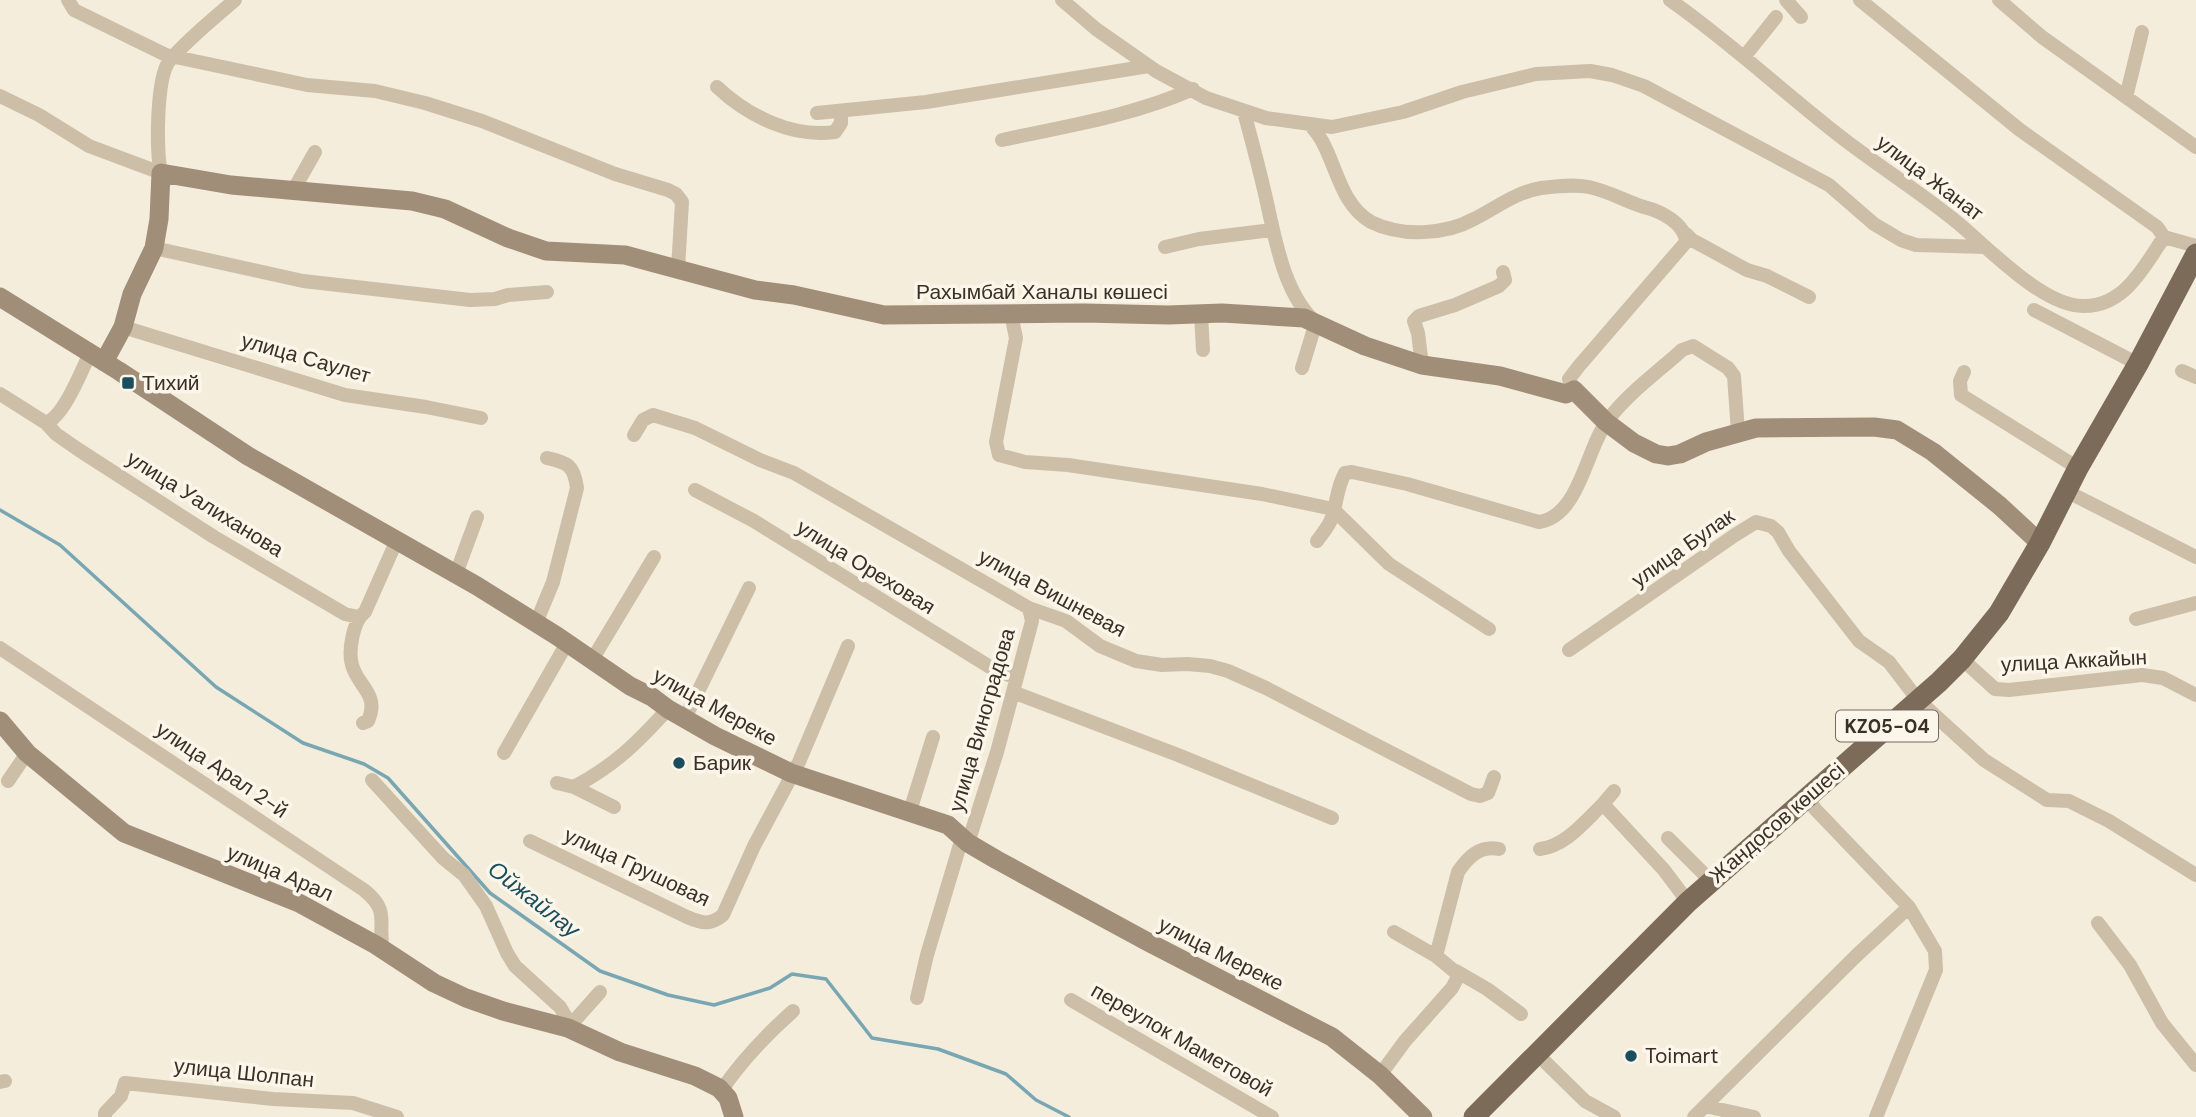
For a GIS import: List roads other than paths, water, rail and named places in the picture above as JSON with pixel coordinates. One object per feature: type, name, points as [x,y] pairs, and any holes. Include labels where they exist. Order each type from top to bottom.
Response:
[{"type":"main road","name":"Жандосов көшесі","points":[[1474,1117],[1688,902],[1962,659],[1999,613],[2040,543],[2078,468],[2138,365],[2196,254]]},
{"type":"street","points":[[68,0],[74,10],[166,55],[307,85],[375,91],[425,103],[482,121],[615,174],[668,190],[677,194],[682,202],[678,269]]},
{"type":"street","points":[[46,423],[52,421],[60,412],[97,358],[123,327],[132,294],[154,248],[159,219],[161,173],[160,96],[168,61],[235,0]]},
{"type":"street","points":[[1062,0],[1096,29],[1149,66],[1206,98],[1244,112],[1310,124],[1332,127],[1356,123],[1536,74],[1574,71],[1612,75],[1644,86],[1829,185],[1874,224],[1901,240],[1916,245],[1985,247]]},
{"type":"street","name":"улица Жанат","points":[[1670,0],[1840,136],[1953,219],[2052,298],[2066,304],[2085,307],[2102,303],[2124,292],[2164,237]]},
{"type":"street","points":[[1786,0],[1801,17]]},
{"type":"street","points":[[1860,0],[2011,123],[2157,227],[2164,237],[2196,246]]},
{"type":"street","points":[[1999,0],[2042,37],[2196,147]]},
{"type":"street","points":[[1744,57],[1776,17]]},
{"type":"street","points":[[2126,97],[2142,32]]},
{"type":"street","points":[[817,113],[972,96],[1149,66]]},
{"type":"street","points":[[717,88],[736,105],[756,116],[818,134],[835,132],[841,123],[841,111]]},
{"type":"street","points":[[1002,140],[1122,114],[1193,89]]},
{"type":"street","name":"Рахымбай Ханалы көшесі","points":[[0,96],[39,115],[89,146],[161,173],[231,185],[412,201],[445,209],[508,238],[546,251],[625,255],[755,290],[794,295],[884,315],[1168,316],[1249,313],[1304,318],[1365,346],[1422,365],[1510,378],[1566,394],[1574,390]]},
{"type":"street","points":[[1244,112],[1272,230],[1298,304],[1315,322],[1302,368]]},
{"type":"street","points":[[1310,124],[1322,141],[1340,184],[1359,213],[1370,221],[1392,229],[1430,232],[1451,227],[1472,221],[1525,192],[1578,186],[1597,189],[1656,210],[1690,240],[1746,270],[1767,276],[1809,297]]},
{"type":"street","points":[[293,189],[316,152]]},
{"type":"street","points":[[1165,247],[1199,239],[1272,230]]},
{"type":"street","points":[[1690,240],[1569,379],[1574,390],[1605,422],[1644,448],[1668,456],[1756,428],[1874,427],[1897,430],[1933,452],[2000,506],[2040,543]]},
{"type":"street","points":[[154,248],[303,281],[391,292],[470,300],[547,292]]},
{"type":"street","points":[[1422,365],[1414,321],[1419,316],[1455,305],[1499,286],[1505,281],[1503,272]]},
{"type":"street","name":"улица Мереке","points":[[0,297],[248,456],[456,574],[715,736],[791,773],[948,825],[965,840],[1148,942],[1332,1037],[1380,1075],[1423,1117]]},
{"type":"street","points":[[2034,310],[2138,365]]},
{"type":"street","points":[[1011,314],[1016,338],[996,442],[999,455],[1025,462],[1068,465],[1262,494],[1333,509],[1389,564],[1489,629]]},
{"type":"street","points":[[1201,314],[1203,350]]},
{"type":"street","name":"улица Саулет","points":[[123,327],[345,395],[481,418]]},
{"type":"street","points":[[1317,541],[1332,519],[1342,478],[1345,473],[1352,472],[1407,484],[1539,522],[1549,520],[1564,510],[1605,422],[1682,350],[1693,346],[1728,368],[1734,376],[1738,408]]},
{"type":"street","points":[[2182,371],[2196,377]]},
{"type":"street","points":[[1964,372],[1960,380],[1961,395],[2078,468]]},
{"type":"street","points":[[1738,432],[1736,417],[1746,391]]},
{"type":"street","name":"улица Уалиханова","points":[[0,394],[46,423],[56,434],[79,450],[214,537],[352,615]]},
{"type":"street","name":"улица Вишневая","points":[[634,435],[643,420],[653,415],[695,428],[760,460],[794,473],[1029,608],[1066,621],[1100,646],[1136,661],[1162,666],[1210,666],[1228,671],[1471,794],[1480,796],[1488,793],[1494,777]]},
{"type":"street","points":[[536,623],[553,582],[577,488],[575,472],[568,464],[547,457]]},
{"type":"street","name":"улица Ореховая","points":[[695,489],[754,521],[1015,685],[1332,818]]},
{"type":"street","points":[[2066,491],[2196,557]]},
{"type":"street","points":[[456,574],[477,517]]},
{"type":"street","name":"улица Булак","points":[[1569,650],[1756,522],[1771,526],[1778,532],[1789,551],[1844,624],[1868,649],[1889,662],[1917,700]]},
{"type":"street","points":[[363,723],[368,721],[372,705],[366,687],[352,666],[352,615],[365,612],[396,542]]},
{"type":"street","points":[[592,660],[654,556]]},
{"type":"street","points":[[574,787],[605,769],[676,714],[749,588]]},
{"type":"street","points":[[2136,619],[2196,603]]},
{"type":"street","name":"улица Виноградова","points":[[917,998],[927,955],[997,752],[1032,621],[1029,608]]},
{"type":"street","points":[[504,753],[567,643]]},
{"type":"street","name":"улица Грушовая","points":[[530,841],[687,918],[709,923],[723,915],[791,773],[799,762],[848,646]]},
{"type":"street","name":"улица Арал 2-й","points":[[0,648],[364,890],[377,901],[382,912],[380,937],[383,950]]},
{"type":"street","name":"улица Аккайын","points":[[1962,659],[1995,689],[2009,690],[2142,675],[2163,678],[2196,695]]},
{"type":"street","points":[[1917,700],[1984,760],[2047,800],[2068,801],[2109,821],[2196,875]]},
{"type":"street","name":"улица Арал","points":[[0,721],[27,753],[124,833],[299,903],[383,950],[434,983],[466,998],[568,1028],[620,1052],[695,1076],[721,1091]]},
{"type":"street","points":[[910,811],[933,737]]},
{"type":"street","points":[[8,781],[27,753]]},
{"type":"street","points":[[556,783],[574,787],[608,804],[593,792],[593,783],[605,769]]},
{"type":"street","points":[[372,780],[443,858],[464,875],[486,906],[515,965],[560,1007],[568,1018],[568,1028]]},
{"type":"street","points":[[1540,849],[1561,842],[1614,791]]},
{"type":"street","points":[[1806,797],[1909,907],[1935,951],[1936,971],[1876,1117]]},
{"type":"street","points":[[1603,804],[1664,870],[1688,902]]},
{"type":"street","points":[[1668,838],[1712,881]]},
{"type":"street","points":[[1436,956],[1458,872],[1476,852],[1491,847],[1499,849]]},
{"type":"street","points":[[1699,1112],[1909,907]]},
{"type":"street","points":[[2098,923],[2130,965],[2162,1023],[2196,1065]]},
{"type":"street","points":[[1394,932],[1436,956],[1460,976],[1487,989],[1521,1014]]},
{"type":"street","points":[[1380,1075],[1460,976]]},
{"type":"street","points":[[568,1028],[600,992]]},
{"type":"street","name":"переулок Маметовой","points":[[1070,1000],[1272,1117]]},
{"type":"street","points":[[734,1117],[728,1098],[721,1091],[765,1037],[793,1011]]},
{"type":"street","points":[[1536,1053],[1585,1101],[1614,1117]]},
{"type":"street","name":"улица Шолпан","points":[[105,1117],[105,1113],[121,1096],[125,1083],[352,1103],[397,1117]]},
{"type":"street","points":[[1699,1112],[1754,1117]]},
{"type":"waterway","name":"Ойжайлау","points":[[0,510],[60,545],[216,687],[303,743],[364,764],[388,778],[490,893],[600,971],[668,995],[714,1005],[770,988],[792,974],[826,979],[872,1038],[938,1049],[1006,1074],[1036,1100],[1069,1117]]},
{"type":"place","name":"Тихий","points":[[128,383]]},
{"type":"place","name":"Барик","points":[[679,763]]},
{"type":"place","name":"Toimart","points":[[1631,1056]]}]
